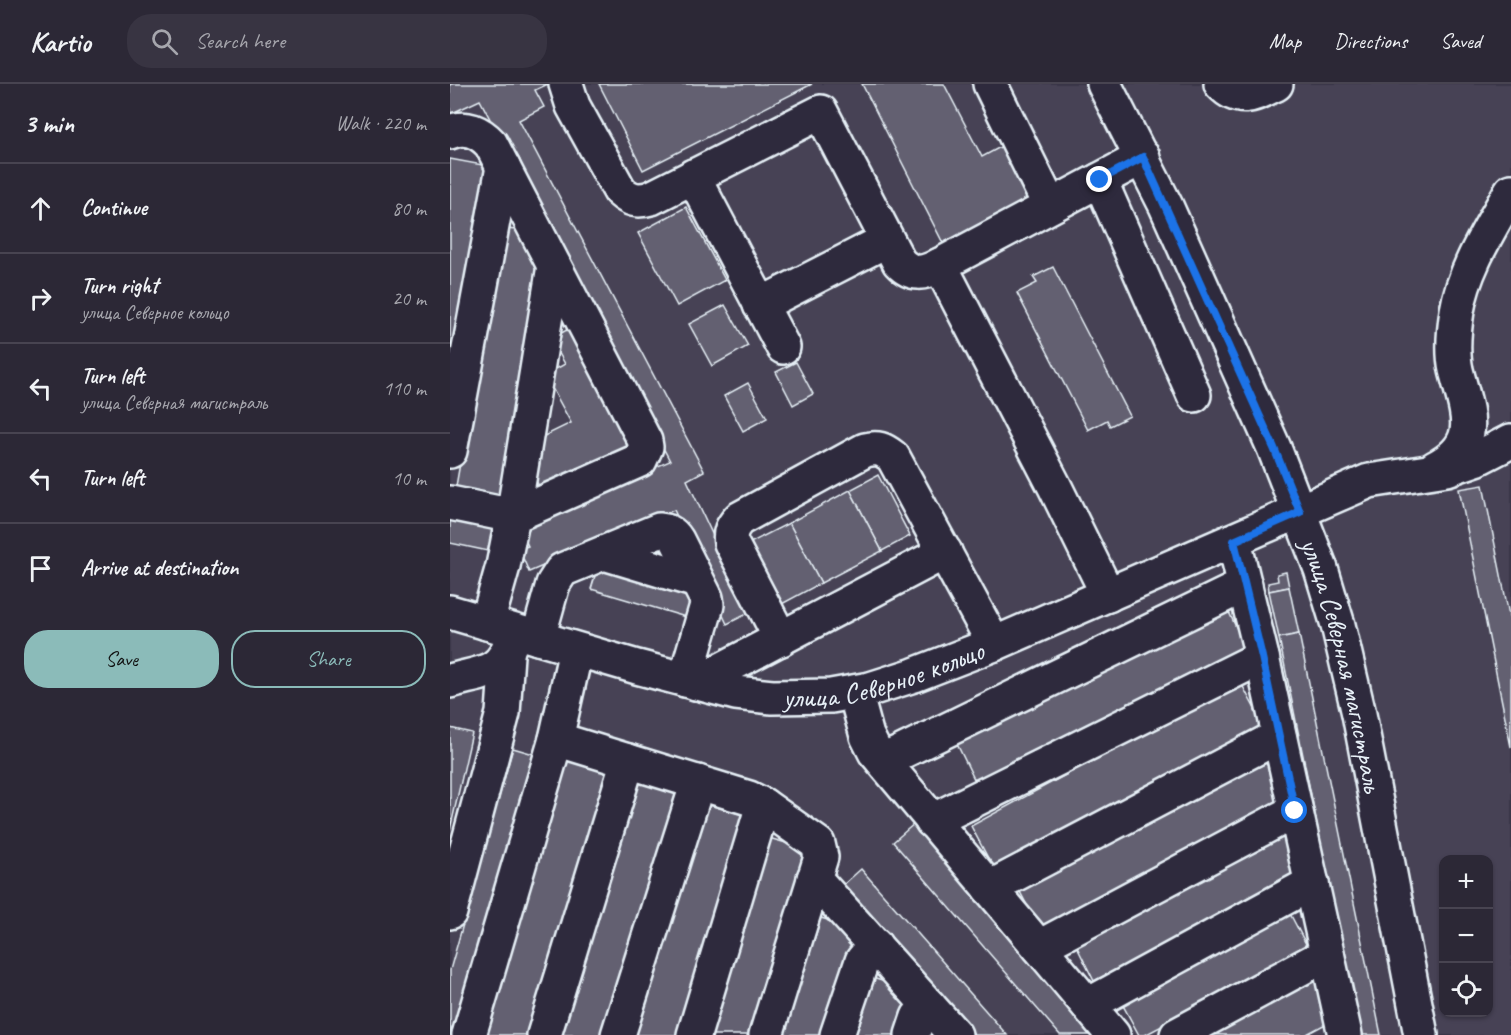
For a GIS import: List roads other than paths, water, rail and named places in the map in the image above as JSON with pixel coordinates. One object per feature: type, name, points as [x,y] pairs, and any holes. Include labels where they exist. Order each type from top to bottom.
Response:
[{"type":"street","points":[[567,84],[573,106],[620,191],[629,198],[640,201],[651,198],[821,112],[899,262],[905,269],[916,273],[927,272],[1143,157]]},
{"type":"street","points":[[990,84],[1050,206]]},
{"type":"street","name":"улица Северная магистраль","points":[[1104,84],[1143,157],[1274,448],[1321,569],[1338,626],[1359,714],[1421,1035]]},
{"type":"street","points":[[1221,84],[1227,91],[1238,96],[1249,96],[1276,84]]},
{"type":"street","points":[[450,132],[457,129],[470,130],[483,135],[491,144],[645,441],[646,447],[640,460],[513,516],[450,503]]},
{"type":"street","points":[[450,451],[503,167]]},
{"type":"street","points":[[693,176],[783,347]]},
{"type":"street","points":[[1100,180],[1194,395]]},
{"type":"street","points":[[1425,473],[1456,454],[1469,429],[1468,412],[1456,369],[1454,343],[1457,311],[1463,285],[1476,255],[1511,191]]},
{"type":"street","points":[[494,213],[530,220]]},
{"type":"street","points":[[760,305],[887,240]]},
{"type":"street","points":[[940,265],[1108,595]]},
{"type":"street","points":[[450,912],[503,714],[511,637],[503,566],[554,266]]},
{"type":"street","points":[[544,328],[577,309]]},
{"type":"street","name":"улица Северное кольцо","points":[[450,612],[511,637],[576,650],[736,693],[813,698],[855,692],[914,675],[994,644],[1369,481],[1447,469],[1476,459],[1511,441]]},
{"type":"street","points":[[781,639],[731,543],[729,534],[739,519],[866,450],[876,448],[884,450],[893,457],[994,644]]},
{"type":"street","points":[[1234,541],[1312,884],[1341,1033]]},
{"type":"street","points":[[691,682],[781,639],[945,552]]},
{"type":"street","points":[[450,681],[493,669],[500,664],[511,637],[556,575],[562,570],[604,553],[697,581],[706,598],[706,613],[691,682]]},
{"type":"street","points":[[882,761],[1245,585]]},
{"type":"street","points":[[469,1035],[556,739],[576,650]]},
{"type":"street","points":[[932,821],[1262,657]]},
{"type":"street","points":[[855,692],[867,736],[875,752],[1113,1035]]},
{"type":"street","points":[[989,888],[1279,736]]},
{"type":"street","points":[[556,739],[749,798],[763,805],[818,844],[821,857],[766,1035]]},
{"type":"street","points":[[544,1035],[628,761]]},
{"type":"street","points":[[618,1035],[698,782]]},
{"type":"street","points":[[694,1035],[763,805]]},
{"type":"street","points":[[1039,947],[1295,811]]},
{"type":"street","points":[[814,878],[955,1035]]},
{"type":"street","points":[[1088,1005],[1312,884]]},
{"type":"street","points":[[837,1035],[862,961],[874,945]]},
{"type":"street","points":[[1177,1035],[1327,954]]},
{"type":"street","points":[[912,1035],[918,1017],[929,1006]]}]
